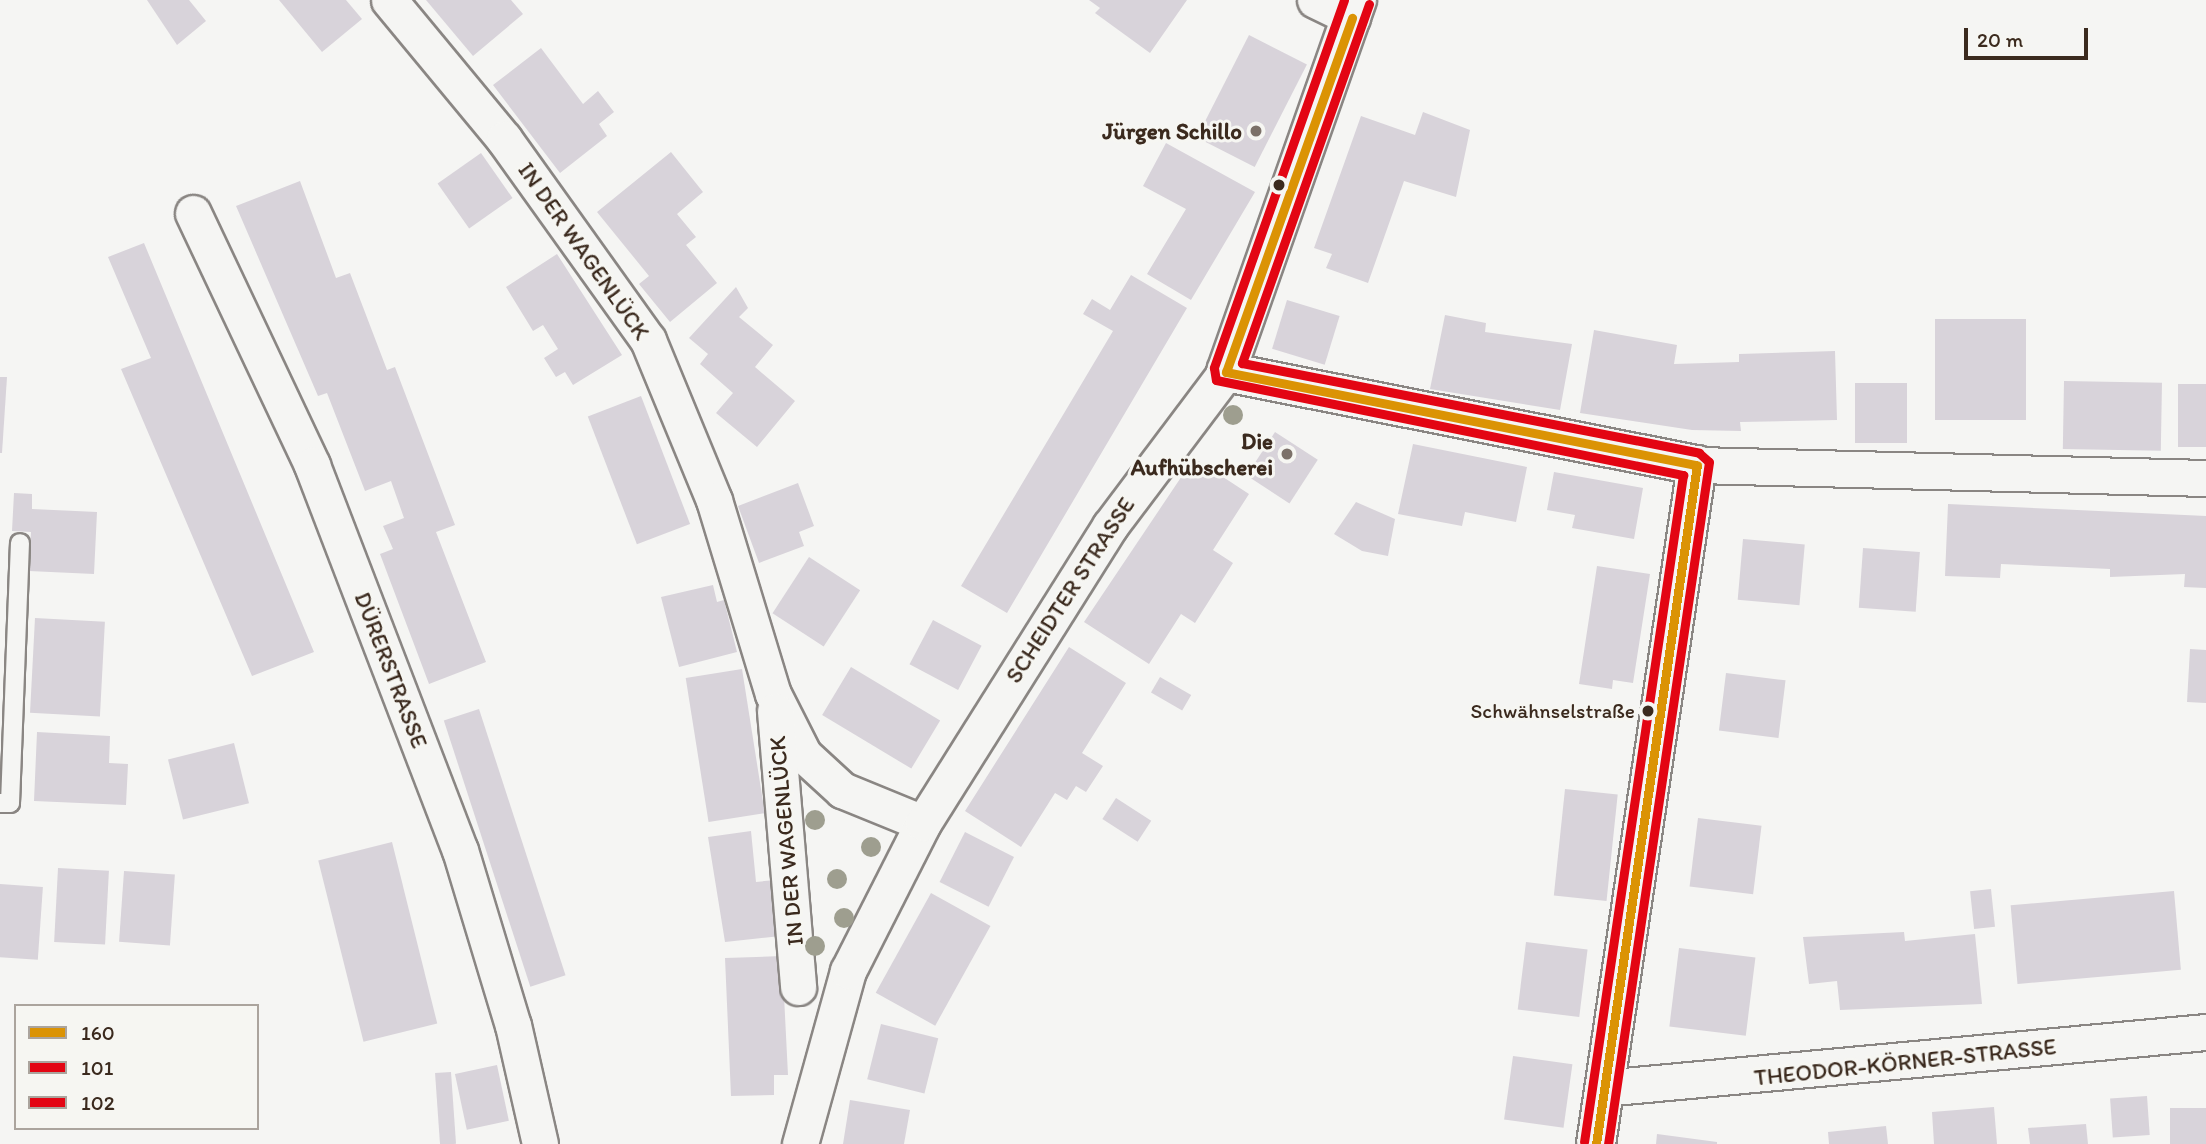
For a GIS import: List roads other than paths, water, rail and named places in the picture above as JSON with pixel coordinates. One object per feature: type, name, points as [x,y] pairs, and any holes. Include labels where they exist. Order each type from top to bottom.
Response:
[{"type":"street","name":"IN DER WAGENLÜCK","points":[[389,0],[504,139],[648,340],[714,500],[773,694],[804,755],[842,790],[923,823]]},
{"type":"street","points":[[1315,0],[1354,9]]},
{"type":"street","name":"SCHEIDTER STRASSE","points":[[800,1144],[848,971],[923,823],[1110,526],[1226,372],[1354,9]]},
{"type":"street","name":"DÜRERSTRASSE","points":[[193,213],[312,466],[460,850],[513,1025],[540,1144]]},
{"type":"street","points":[[1226,372],[1697,464],[2206,478]]},
{"type":"street","points":[[1596,1144],[1697,464]]},
{"type":"street","name":"IN DER WAGENLÜCK","points":[[773,694],[798,987]]},
{"type":"street","name":"THEODOR-KÖRNER-STRASSE","points":[[1603,1088],[2206,1032]]},
{"type":"lane","points":[[0,803],[10,803],[20,542]]},
{"type":"place","name":"Jürgen Schillo","points":[[1256,131]]},
{"type":"place","name":"Die Aufhübscherei","points":[[1287,454]]},
{"type":"place","name":"Schwähnselstraße","points":[[1648,711]]}]
